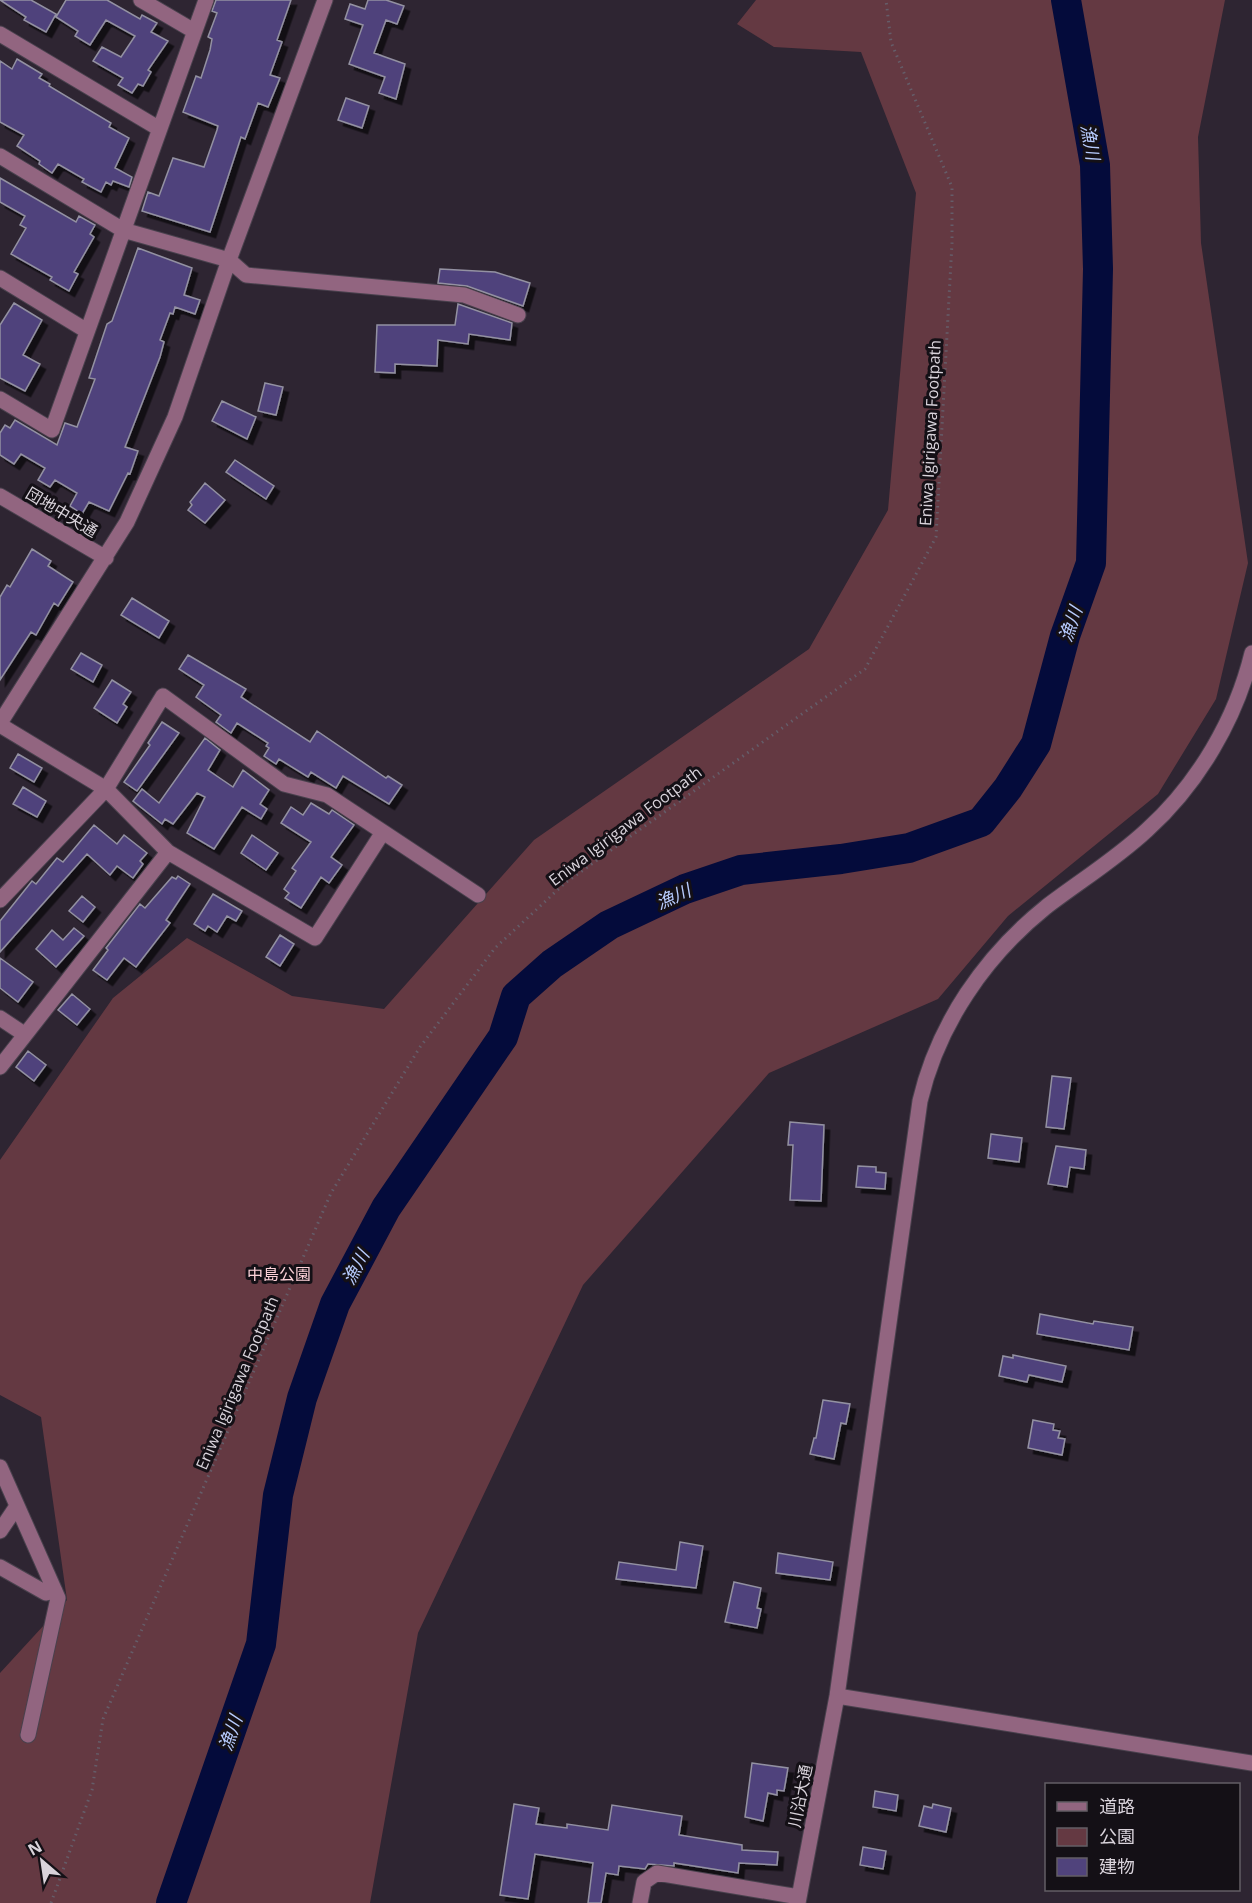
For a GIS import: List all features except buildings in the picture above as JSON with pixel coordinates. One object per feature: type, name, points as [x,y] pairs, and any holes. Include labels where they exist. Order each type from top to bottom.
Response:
[{"type":"street","points":[[141,0],[194,31]]},
{"type":"street","points":[[0,399],[52,430],[158,128],[206,0]]},
{"type":"street","points":[[325,0],[229,260],[175,417],[127,522],[0,724],[106,789],[168,852],[315,938],[383,832]]},
{"type":"street","points":[[0,34],[158,128]]},
{"type":"street","points":[[0,156],[123,230],[229,260],[246,275],[464,295],[518,315]]},
{"type":"street","points":[[0,279],[87,331]]},
{"type":"street","name":"団地中央通","points":[[0,496],[106,558]]},
{"type":"street","name":"川沿大通","points":[[798,1900],[837,1696],[920,1101],[932,1057],[950,1018],[981,975],[1014,937],[1046,908],[1084,882],[1148,830],[1183,794],[1210,754],[1233,707],[1252,653]]},
{"type":"street","points":[[0,900],[106,789],[163,696],[284,784],[327,795],[478,895]]},
{"type":"street","points":[[0,1067],[168,852]]},
{"type":"street","points":[[0,1018],[24,1035]]},
{"type":"street","points":[[0,1467],[58,1598],[28,1735]]},
{"type":"street","points":[[0,1531],[17,1506]]},
{"type":"street","points":[[0,1567],[46,1593],[55,1591]]},
{"type":"street","points":[[837,1696],[1252,1763]]},
{"type":"street","points":[[640,1903],[644,1882],[657,1873],[798,1900]]},
{"type":"path","name":"Eniwa Igirigawa Footpath","points":[[51,1903],[92,1790],[103,1719],[331,1193],[420,1047],[495,948],[565,883],[865,669],[936,537],[952,243],[952,187],[891,42],[886,0]]},
{"type":"green space","name":"中島公園","points":[[756,0],[1225,0],[1198,137],[1201,243],[1248,563],[1216,699],[1158,794],[1008,916],[938,999],[769,1073],[583,1285],[418,1633],[370,1903],[0,1903],[0,1673],[67,1600],[41,1417],[0,1395],[0,1160],[113,998],[187,938],[292,996],[384,1009],[534,840],[809,649],[888,510],[916,193],[861,52],[774,47],[737,24]]},
{"type":"waterway","name":"漁川","points":[[171,1903],[261,1644],[278,1495],[302,1398],[335,1304],[386,1208],[503,1037],[516,996],[552,964],[609,925],[685,889],[741,870],[841,859],[909,848],[981,822],[1008,788],[1036,744],[1065,636],[1091,563],[1098,269],[1095,165],[1066,0]]}]
